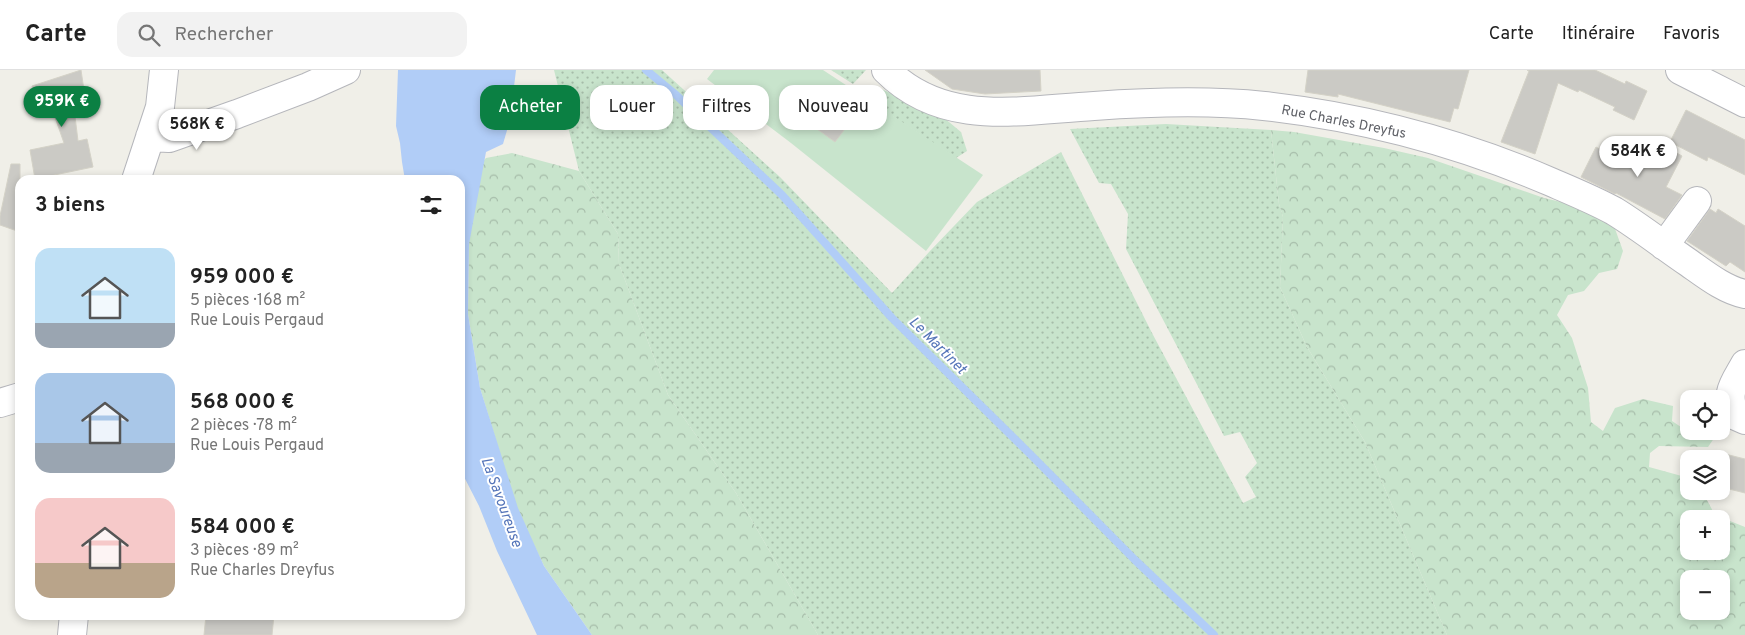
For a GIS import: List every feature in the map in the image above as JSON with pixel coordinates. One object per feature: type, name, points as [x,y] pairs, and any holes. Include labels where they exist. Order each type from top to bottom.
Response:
[{"type":"street","points":[[138,175],[160,107],[164,70]]},
{"type":"street","points":[[150,137],[169,138],[308,87],[346,70]]},
{"type":"street","name":"Rue Charles Dreyfus","points":[[886,70],[892,77],[918,94],[949,106],[982,112],[1023,112],[1095,106],[1222,104],[1316,113],[1366,122],[1432,140],[1529,172],[1612,211],[1707,276],[1736,292],[1745,294]]},
{"type":"street","points":[[1680,70],[1739,100]]},
{"type":"street","points":[[1664,246],[1697,201]]},
{"type":"street","points":[[1745,364],[1730,390],[1730,405],[1736,416],[1745,420]]},
{"type":"street","points":[[0,403],[15,398]]},
{"type":"street","points":[[72,635],[74,620]]},
{"type":"green space","points":[[554,70],[662,70],[683,89],[683,130],[728,130],[780,177],[892,293],[977,202],[1061,152],[1152,333],[1243,503],[1256,497],[1245,477],[1257,463],[1240,432],[1224,436],[1126,249],[1128,214],[1111,184],[1099,183],[1070,129],[1166,124],[1271,130],[1279,204],[1283,217],[1280,287],[1307,347],[1365,442],[1447,635],[818,635],[736,493],[668,395],[619,264],[618,234],[579,171],[569,130],[580,130],[580,85],[558,85]]},
{"type":"green space","points":[[714,70],[823,70],[846,85],[779,85],[779,130],[887,130],[887,112],[983,175],[926,251],[769,126],[769,85],[715,85],[707,79]]},
{"type":"green space","points":[[831,70],[866,70],[853,84]]},
{"type":"green space","points":[[887,91],[943,117],[961,132],[967,151],[956,158],[887,113]]},
{"type":"green space","points":[[1271,130],[1294,132],[1384,148],[1428,158],[1544,198],[1574,205],[1614,226],[1623,251],[1617,269],[1599,273],[1584,291],[1568,295],[1557,315],[1572,338],[1588,388],[1591,422],[1603,431],[1615,408],[1643,399],[1673,406],[1672,421],[1680,426],[1680,440],[1713,440],[1708,447],[1659,446],[1650,453],[1649,467],[1680,476],[1680,500],[1707,500],[1712,510],[1680,510],[1680,560],[1730,560],[1730,521],[1745,527],[1745,635],[1447,635],[1365,442],[1307,347],[1280,287],[1283,217],[1279,204]]},
{"type":"green space","points":[[512,153],[579,171],[618,234],[619,264],[668,395],[736,493],[818,635],[592,635],[544,566],[517,509],[480,388],[468,314],[469,244],[465,218],[465,180],[486,158]]},
{"type":"water","name":"La Savoureuse","points":[[398,70],[516,70],[514,85],[480,85],[480,130],[507,130],[503,144],[486,152],[469,244],[468,314],[480,388],[518,508],[544,566],[592,635],[537,635],[465,479],[465,175],[404,175],[396,126]]},
{"type":"building","points":[[81,70],[85,97],[73,100],[78,141],[87,139],[93,167],[54,175],[34,175],[30,150],[64,143],[51,106],[36,107],[32,86]]},
{"type":"building","points":[[925,70],[1040,70],[1041,91],[985,94],[952,89]]},
{"type":"building","points":[[1308,70],[1469,70],[1458,109],[1454,108],[1450,122],[1338,94],[1338,97],[1305,92]]},
{"type":"building","points":[[1527,70],[1595,70],[1625,84],[1626,81],[1647,91],[1634,120],[1613,110],[1615,107],[1579,90],[1578,92],[1558,83],[1535,154],[1501,142],[1529,71]]},
{"type":"building","points":[[1686,110],[1745,140],[1745,175],[1708,157],[1707,161],[1670,142]]},
{"type":"building","points":[[818,130],[844,130],[835,142]]},
{"type":"building","points":[[1652,139],[1682,156],[1666,187],[1682,195],[1665,219],[1581,177],[1596,147],[1636,169]]},
{"type":"building","points":[[11,164],[20,164],[20,175],[15,175],[15,230],[0,225],[0,216]]},
{"type":"building","points":[[1710,209],[1716,213],[1718,209],[1745,226],[1745,272],[1730,262],[1726,266],[1687,241]]},
{"type":"building","points":[[1730,455],[1745,459],[1745,493],[1730,489]]},
{"type":"building","points":[[206,620],[274,620],[272,635],[204,635]]},
{"type":"waterway","name":"Le Martinet","points":[[646,70],[675,94],[782,195],[892,318],[1135,560],[1214,635]]}]
